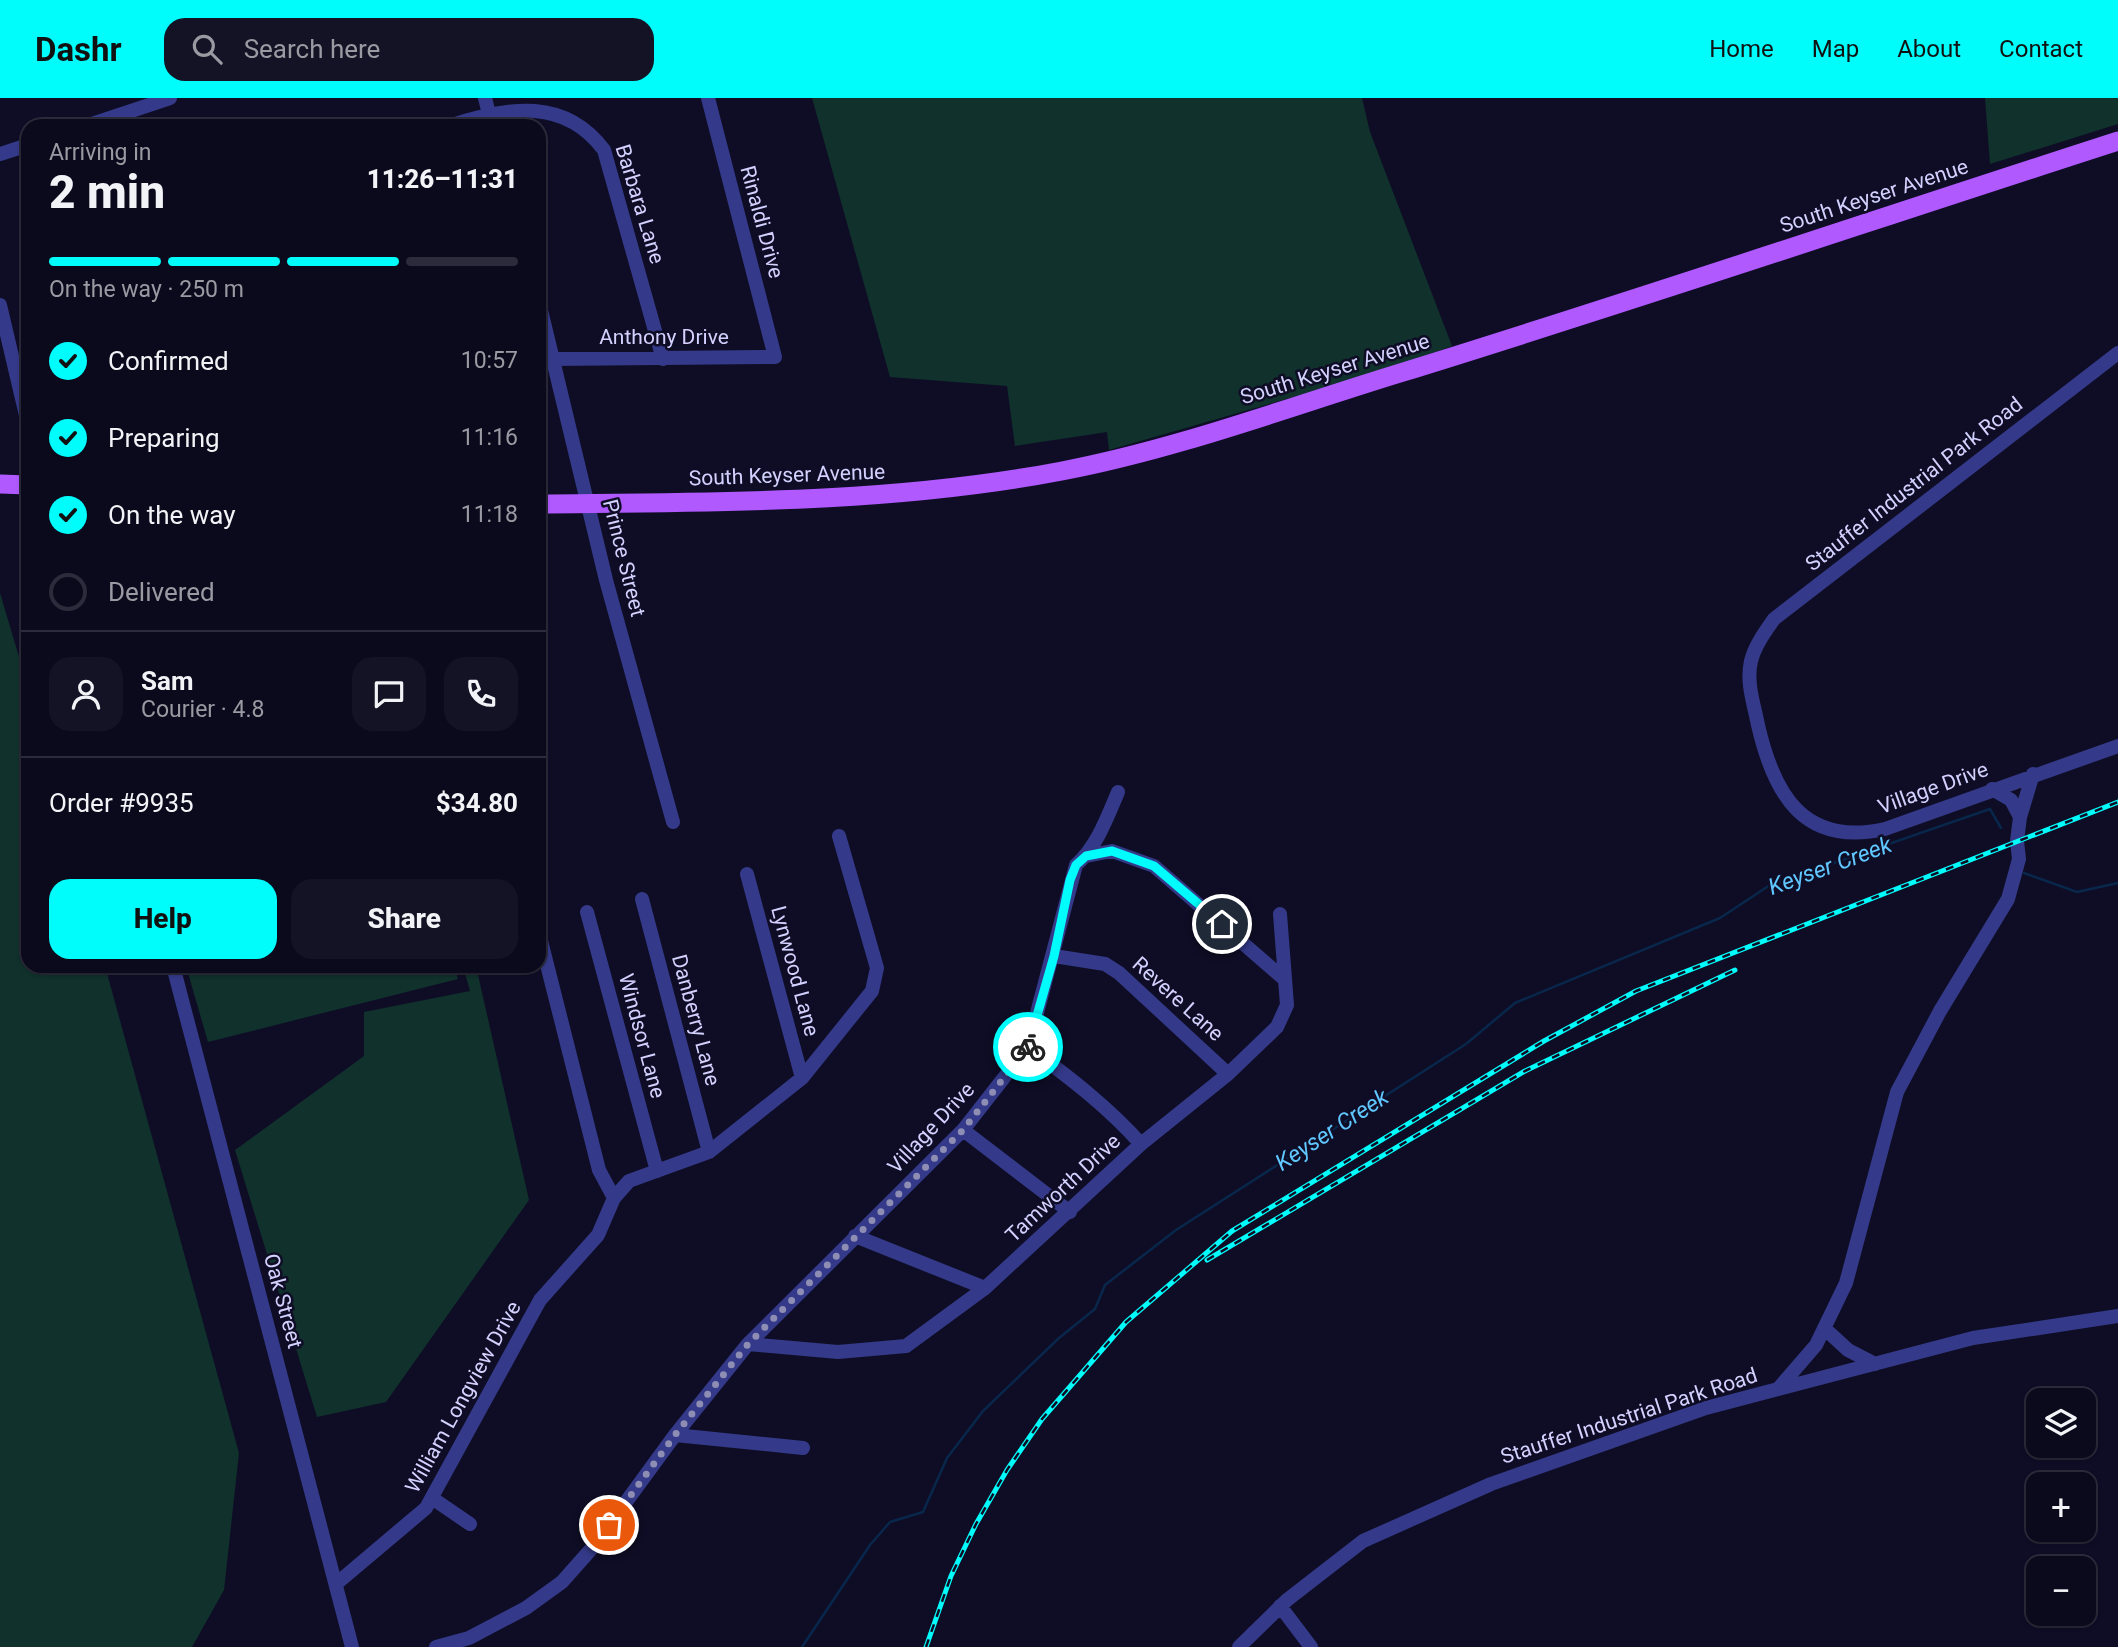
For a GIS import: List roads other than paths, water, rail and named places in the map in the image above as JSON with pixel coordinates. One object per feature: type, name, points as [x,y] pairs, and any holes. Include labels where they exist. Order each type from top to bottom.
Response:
[{"type":"main road","name":"South Keyser Avenue","points":[[546,504],[778,500],[905,492],[1063,471],[1131,454],[1446,359],[2118,141]]},
{"type":"main road","points":[[0,484],[21,485]]},
{"type":"street","points":[[107,119],[170,98]]},
{"type":"street","points":[[485,98],[490,119]]},
{"type":"street","name":"Rinaldi Drive","points":[[708,98],[775,357]]},
{"type":"street","name":"Barbara Lane","points":[[492,119],[530,103],[550,105],[570,112],[595,133],[604,150],[663,359]]},
{"type":"street","points":[[0,154],[21,147]]},
{"type":"street","points":[[0,306],[21,397]]},
{"type":"street","name":"Prince Street","points":[[546,330],[606,580],[673,822]]},
{"type":"street","name":"Stauffer Industrial Park Road","points":[[1751,661],[1759,641],[1774,619],[2118,353]]},
{"type":"street","name":"Anthony Drive","points":[[553,359],[775,357]]},
{"type":"street","name":"Village Drive","points":[[1751,661],[1749,685],[1761,737],[1779,790],[1791,805],[1817,825],[1849,833],[1868,832],[2118,746]]},
{"type":"street","points":[[1778,1390],[1816,1345],[1846,1283],[1897,1092],[1940,1011],[2008,899],[2019,859],[2017,841],[2020,817],[2034,774]]},
{"type":"street","points":[[1992,789],[2011,800],[2020,817]]},
{"type":"street","name":"Village Drive","points":[[436,1647],[469,1638],[526,1608],[562,1582],[593,1547],[675,1435],[748,1344],[963,1130],[1028,1047],[1054,956],[1070,880],[1076,865],[1086,856],[1102,830],[1118,792]]},
{"type":"street","points":[[546,961],[599,1170],[614,1198],[629,1181],[709,1152],[802,1078],[873,991],[877,968],[839,836]]},
{"type":"street","points":[[1086,856],[1112,851],[1154,866],[1283,978]]},
{"type":"street","name":"Lynwood Lane","points":[[747,874],[802,1078]]},
{"type":"street","name":"Danberry Lane","points":[[642,899],[709,1152]]},
{"type":"street","name":"Windsor Lane","points":[[587,912],[657,1171]]},
{"type":"street","name":"Tamworth Drive","points":[[748,1344],[838,1352],[906,1346],[985,1288],[1142,1144],[1228,1074],[1276,1027],[1287,1005],[1280,914]]},
{"type":"street","name":"Revere Lane","points":[[1054,956],[1105,964],[1119,973],[1228,1074]]},
{"type":"street","name":"Oak Street","points":[[175,973],[352,1647]]},
{"type":"street","points":[[1028,1047],[1111,1112],[1142,1144]]},
{"type":"street","points":[[963,1130],[1070,1212]]},
{"type":"street","name":"William Longview Drive","points":[[336,1584],[411,1524],[432,1498],[519,1333],[540,1300],[598,1235],[614,1198]]},
{"type":"street","points":[[855,1236],[985,1288]]},
{"type":"street","name":"Stauffer Industrial Park Road","points":[[1238,1647],[1280,1606],[1363,1541],[1491,1484],[1706,1408],[1973,1338],[2118,1316]]},
{"type":"street","points":[[1825,1328],[1848,1350],[1875,1364]]},
{"type":"street","points":[[675,1435],[803,1448]]},
{"type":"street","points":[[432,1498],[470,1524]]},
{"type":"street","points":[[1280,1606],[1311,1647]]},
{"type":"waterway","name":"Keyser Creek","points":[[802,1647],[870,1545],[890,1522],[923,1512],[947,1458],[983,1411],[1059,1338],[1095,1309],[1105,1285],[1176,1230],[1466,1044],[1515,1003],[1720,918],[1770,885],[1990,809],[2001,828]]},
{"type":"waterway","name":"Keyser Creek","points":[[2024,873],[2077,892],[2118,883]]},
{"type":"railway","points":[[926,1647],[951,1576],[976,1524],[1007,1470],[1042,1419],[1126,1322],[1232,1231],[1544,1041],[1636,991],[2118,802]]},
{"type":"railway","points":[[1207,1260],[1525,1071],[1735,970]]}]
